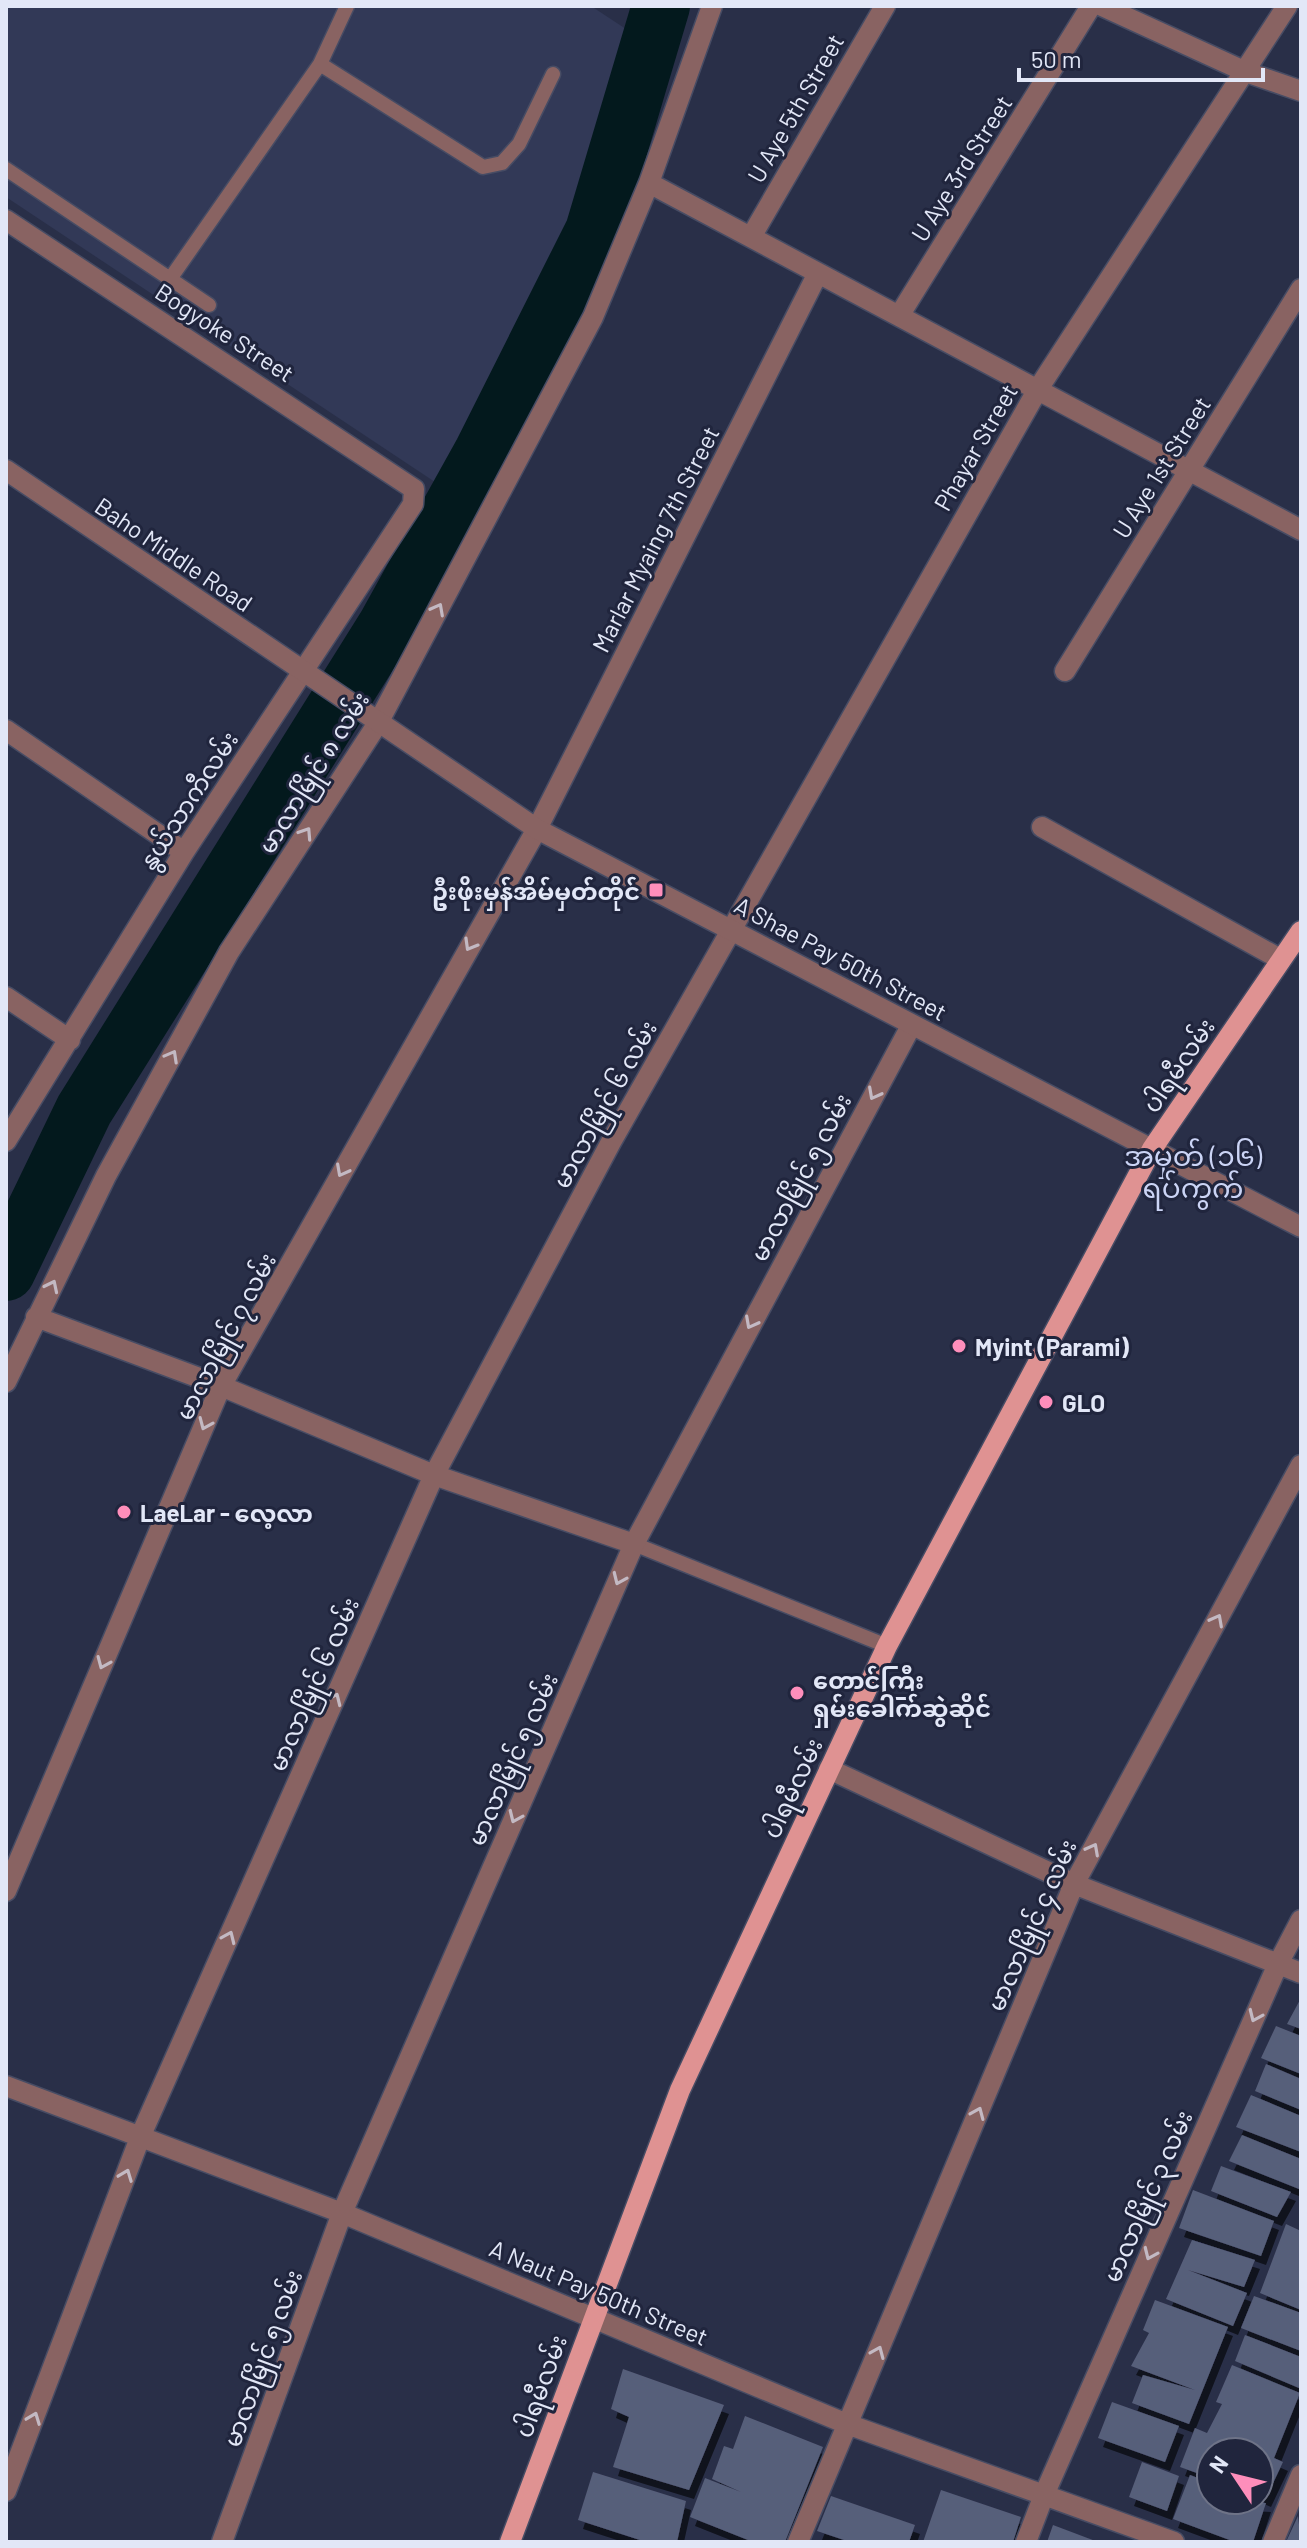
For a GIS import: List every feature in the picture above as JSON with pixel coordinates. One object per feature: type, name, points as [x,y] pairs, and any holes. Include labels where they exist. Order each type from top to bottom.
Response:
[{"type":"main road","name":"ပါရမီလမ်း","points":[[510,2542],[680,2090],[887,1646],[1152,1149],[1301,931]]},
{"type":"street","name":"မာလာမြိုင် ၈ လမ်း","points":[[6,1382],[106,1176],[229,952],[372,720],[593,317],[649,183],[712,6]]},
{"type":"street","name":"U Aye 5th Street","points":[[751,237],[885,6]]},
{"type":"street","name":"U Aye 3rd Street","points":[[899,316],[1091,6]]},
{"type":"street","points":[[1102,6],[1246,72],[1301,91]]},
{"type":"street","name":"Phayar Street","points":[[731,928],[1038,389],[1287,6]]},
{"type":"street","points":[[649,183],[1301,530]]},
{"type":"street","name":"Bogyoke Street","points":[[6,220],[414,489]]},
{"type":"street","name":"Marlar Myaing 7th Street","points":[[537,829],[818,273]]},
{"type":"street","name":"U Aye 1st Street","points":[[1065,671],[1301,289]]},
{"type":"street","name":"Baho Middle Road","points":[[6,470],[372,720]]},
{"type":"street","name":"နွယ်သာကီလမ်း","points":[[6,1141],[184,852],[307,676],[413,504],[414,489]]},
{"type":"street","name":"A Shae Pay 50th Street","points":[[372,720],[537,829],[1301,1227]]},
{"type":"street","points":[[6,730],[184,852]]},
{"type":"street","points":[[1042,827],[1280,959]]},
{"type":"street","name":"မာလာမြိုင် ၇ လမ်း","points":[[6,1891],[221,1386],[537,829]]},
{"type":"street","name":"မာလာမြိုင် ၆ လမ်း","points":[[6,2491],[141,2135],[434,1475],[611,1142],[731,928]]},
{"type":"street","points":[[6,997],[70,1040]]},
{"type":"street","name":"မာလာမြိုင် ၅ လမ်း","points":[[222,2542],[342,2213],[634,1544],[911,1026]]},
{"type":"street","points":[[36,1317],[221,1386],[434,1475],[634,1544]]},
{"type":"street","name":"မာလာမြိုင် ၄ လမ်း","points":[[798,2542],[1074,1884],[1301,1465]]},
{"type":"street","points":[[829,1769],[1074,1884],[1301,1973]]},
{"type":"street","name":"မာလာမြိုင် ၃ လမ်း","points":[[1026,2542],[1278,1964],[1301,1920]]},
{"type":"street","name":"A Naut Pay 50th Street","points":[[6,2086],[342,2213],[847,2424],[1174,2542]]},
{"type":"street","points":[[1273,2542],[1301,2475]]},
{"type":"lane","points":[[170,279],[320,64],[347,6]]},
{"type":"lane","points":[[320,64],[483,167],[502,163],[519,144],[553,74]]},
{"type":"lane","points":[[6,169],[209,305]]},
{"type":"lane","points":[[634,1544],[887,1646]]},
{"type":"shaded area","points":[[6,6],[591,6],[632,33],[578,215],[444,488],[6,197]]},
{"type":"building","points":[[1301,1998],[1301,2029],[1287,2024]]},
{"type":"building","points":[[1276,2026],[1301,2036],[1301,2074],[1261,2058]]},
{"type":"building","points":[[1266,2064],[1301,2079],[1301,2110],[1255,2091]]},
{"type":"building","points":[[1251,2095],[1301,2116],[1301,2152],[1236,2127]]},
{"type":"building","points":[[1242,2135],[1301,2159],[1299,2189],[1229,2161]]},
{"type":"building","points":[[1221,2166],[1291,2192],[1277,2217],[1211,2191]]},
{"type":"building","points":[[1193,2190],[1274,2221],[1261,2256],[1179,2228]]},
{"type":"building","points":[[1286,2224],[1301,2231],[1301,2310],[1260,2293]]},
{"type":"building","points":[[1192,2240],[1255,2260],[1244,2287],[1188,2270],[1247,2293],[1233,2326],[1166,2299]]},
{"type":"building","points":[[1254,2296],[1301,2313],[1301,2351],[1241,2328]]},
{"type":"building","points":[[1155,2300],[1228,2327],[1189,2424],[1132,2403],[1143,2375],[1195,2390],[1131,2366],[1149,2333],[1143,2330]]},
{"type":"building","points":[[1245,2335],[1301,2357],[1299,2388],[1235,2361]]},
{"type":"building","points":[[1232,2365],[1300,2393],[1275,2456],[1275,2436],[1195,2436],[1195,2472],[1180,2467],[1195,2428],[1207,2433],[1222,2404],[1216,2402]]},
{"type":"building","points":[[623,2369],[724,2405],[689,2490],[613,2467],[629,2417],[611,2409]]},
{"type":"building","points":[[1112,2402],[1179,2426],[1165,2462],[1098,2438]]},
{"type":"building","points":[[745,2416],[823,2447],[785,2542],[753,2542],[690,2517],[705,2478],[741,2492],[712,2479],[724,2446],[733,2449]]},
{"type":"building","points":[[1275,2458],[1283,2462],[1275,2479]]},
{"type":"building","points":[[1142,2462],[1179,2476],[1167,2511],[1129,2497]]},
{"type":"building","points":[[593,2472],[686,2501],[677,2542],[646,2542],[578,2520]]},
{"type":"building","points":[[1190,2475],[1195,2477],[1195,2516],[1262,2516],[1253,2542],[1235,2542],[1173,2519]]},
{"type":"building","points":[[941,2490],[1021,2517],[1013,2542],[923,2542]]},
{"type":"building","points":[[831,2496],[915,2525],[909,2542],[850,2542],[817,2531]]},
{"type":"building","points":[[1298,2516],[1301,2542],[1286,2542]]},
{"type":"building","points":[[1053,2525],[1098,2542],[1047,2542]]},
{"type":"waterway","points":[[6,1272],[84,1110],[387,625],[483,452],[594,231],[661,6]]},
{"type":"place","name":"ဦးဖိုးမှန်အိမ်မှတ်တိုင်","points":[[656,890]]},
{"type":"place","name":"Myint (Parami)","points":[[959,1346]]},
{"type":"place","name":"GLO","points":[[1046,1402]]},
{"type":"place","name":"LaeLar - လေ့လာ","points":[[124,1512]]},
{"type":"place","name":"တောင်ကြီး ရှမ်းခေါက်ဆွဲဆိုင်","points":[[797,1693]]},
{"type":"district","name":"အမှတ် (၁၆) ရပ်ကွက်","points":[[1193,1171]]}]
